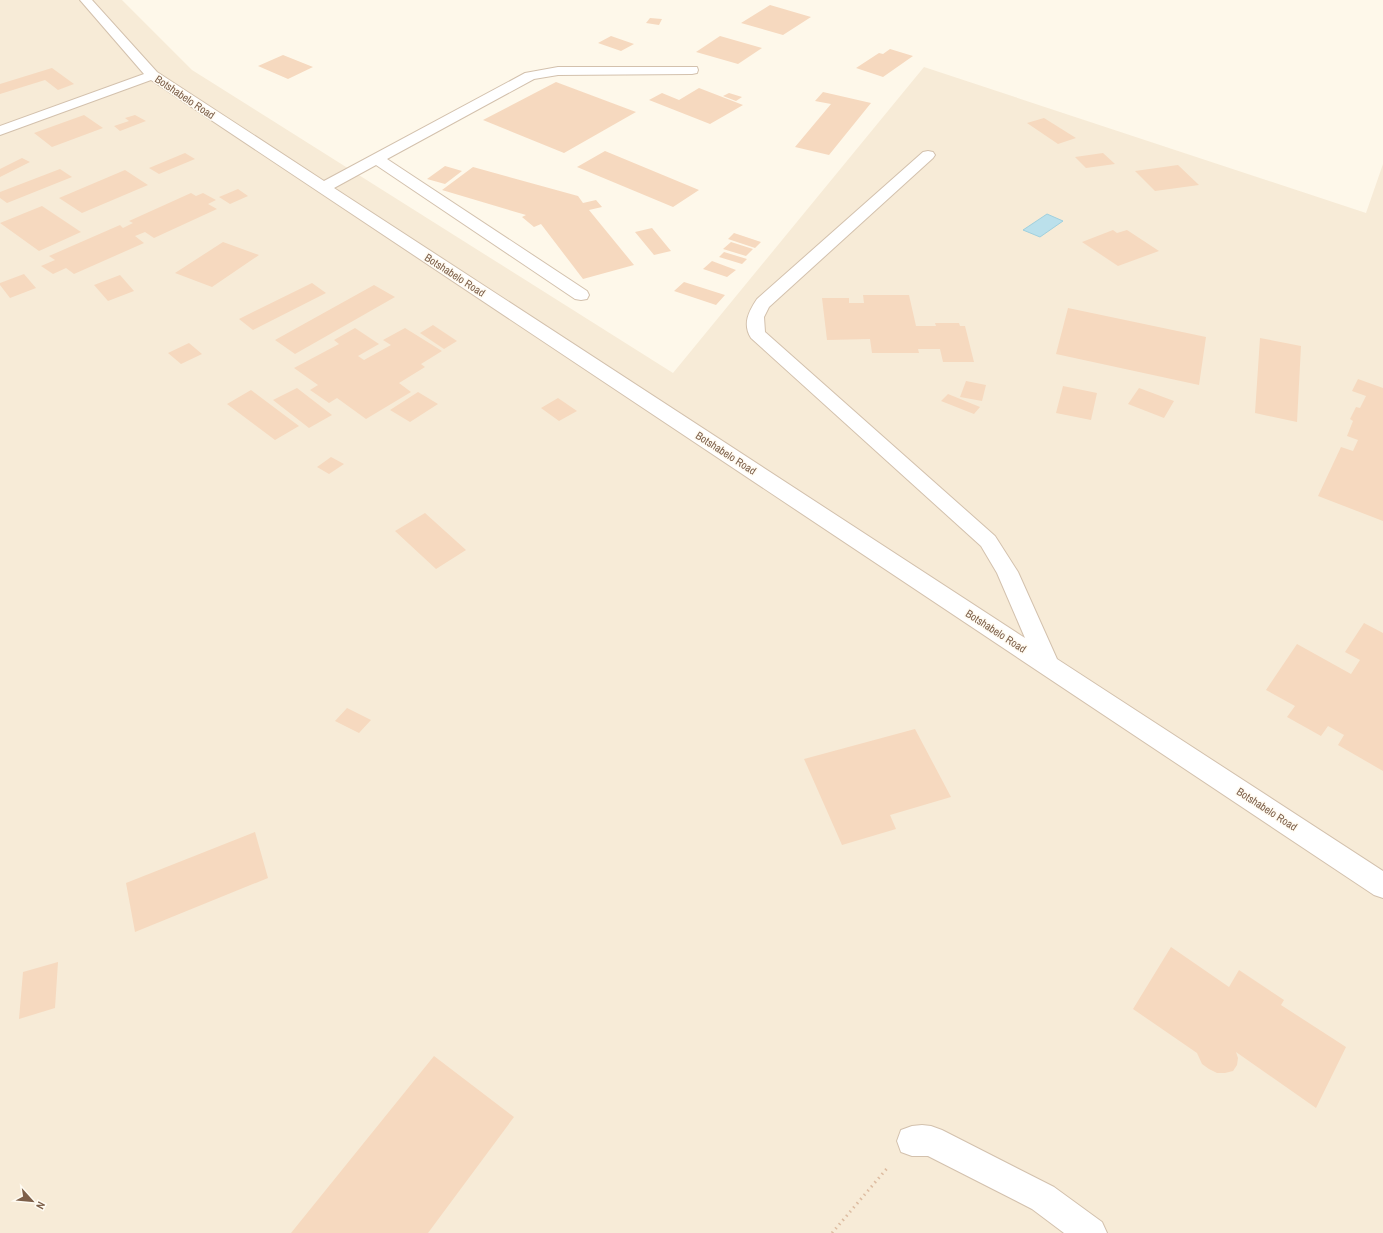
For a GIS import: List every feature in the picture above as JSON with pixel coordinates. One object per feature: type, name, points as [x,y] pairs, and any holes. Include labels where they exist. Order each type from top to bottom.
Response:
[{"type":"street","name":"Botshabelo Road","points":[[86,0],[152,75],[1383,886]]},
{"type":"street","points":[[323,188],[530,76],[558,71],[692,70]]},
{"type":"street","points":[[0,131],[152,75]]},
{"type":"street","points":[[928,155],[763,303],[755,313],[754,322],[757,334],[988,541],[1007,572],[1048,665]]},
{"type":"street","points":[[377,159],[581,295]]},
{"type":"street","points":[[912,1141],[931,1141],[1043,1198],[1091,1233]]},
{"type":"path","points":[[832,1233],[899,1154],[912,1141]]},
{"type":"shaded area","points":[[0,0],[122,0],[192,70],[673,373],[924,67],[1366,213],[1383,164],[1383,1233],[0,1233]]},
{"type":"water","points":[[1047,214],[1063,221],[1040,237],[1023,230]]},
{"type":"building","points":[[770,5],[811,17],[783,35],[741,23]]},
{"type":"building","points":[[650,18],[662,19],[659,25],[646,23]]},
{"type":"building","points":[[611,36],[634,44],[621,51],[598,43]]},
{"type":"building","points":[[720,36],[762,48],[738,64],[696,52]]},
{"type":"building","points":[[890,49],[913,56],[883,77],[856,68],[879,53],[883,54]]},
{"type":"building","points":[[283,55],[313,67],[288,79],[258,66]]},
{"type":"building","points":[[52,68],[74,84],[58,90],[45,80],[0,94],[0,84]]},
{"type":"building","points":[[556,82],[636,112],[564,153],[483,120]]},
{"type":"building","points":[[699,88],[743,105],[710,124],[649,100],[662,93],[679,100]]},
{"type":"building","points":[[823,92],[871,103],[829,155],[795,147],[831,104],[815,101]]},
{"type":"building","points":[[729,93],[742,97],[736,101],[723,96]]},
{"type":"building","points":[[84,115],[103,128],[52,147],[34,133]]},
{"type":"building","points":[[135,115],[146,121],[120,131],[114,126],[129,121],[125,118]]},
{"type":"building","points":[[1044,118],[1076,138],[1058,144],[1027,123]]},
{"type":"building","points":[[605,151],[699,190],[673,207],[577,167]]},
{"type":"building","points":[[185,153],[195,159],[159,174],[149,168]]},
{"type":"building","points":[[1103,153],[1115,164],[1086,168],[1075,157]]},
{"type":"building","points":[[22,158],[30,162],[0,177],[0,169]]},
{"type":"building","points":[[1178,165],[1199,185],[1155,191],[1135,171]]},
{"type":"building","points":[[445,166],[462,171],[445,184],[427,179]]},
{"type":"building","points":[[473,167],[578,196],[583,203],[596,200],[602,207],[589,210],[634,265],[583,279],[541,224],[534,227],[522,217],[526,215],[442,190]]},
{"type":"building","points":[[60,169],[72,177],[7,203],[0,198],[0,192]]},
{"type":"building","points":[[125,170],[148,185],[82,213],[59,198]]},
{"type":"building","points":[[238,189],[248,196],[230,204],[219,197]]},
{"type":"building","points":[[191,193],[196,196],[203,193],[216,200],[208,204],[217,209],[154,238],[145,232],[135,236],[144,243],[74,274],[66,268],[53,274],[41,266],[55,260],[49,256],[120,225],[123,228],[133,223],[129,221]]},
{"type":"building","points":[[42,206],[81,232],[39,251],[0,223]]},
{"type":"building","points":[[652,228],[671,251],[654,255],[635,232]]},
{"type":"building","points":[[1113,230],[1117,233],[1127,230],[1159,251],[1118,266],[1082,242]]},
{"type":"building","points":[[734,233],[761,242],[755,248],[728,239]]},
{"type":"building","points":[[223,242],[259,255],[212,287],[175,273]]},
{"type":"building","points":[[731,242],[753,249],[746,256],[723,249]]},
{"type":"building","points":[[724,252],[747,259],[742,264],[719,257]]},
{"type":"building","points":[[712,261],[736,270],[727,277],[703,269]]},
{"type":"building","points":[[24,274],[36,288],[10,298],[0,283]]},
{"type":"building","points":[[120,275],[134,291],[108,301],[94,285]]},
{"type":"building","points":[[684,282],[725,295],[716,305],[674,291]]},
{"type":"building","points":[[312,283],[326,293],[253,330],[239,319]]},
{"type":"building","points":[[374,285],[395,297],[295,354],[275,340]]},
{"type":"building","points":[[863,295],[909,295],[916,326],[936,326],[935,323],[959,323],[960,326],[965,326],[974,362],[943,362],[940,349],[918,349],[919,353],[872,353],[870,339],[827,340],[822,298],[849,298],[849,303],[864,303]]},
{"type":"building","points":[[1068,308],[1206,337],[1199,385],[1056,354]]},
{"type":"building","points":[[433,325],[457,341],[444,349],[420,333]]},
{"type":"building","points":[[355,328],[379,344],[358,356],[364,360],[391,345],[383,340],[405,328],[442,351],[421,364],[425,367],[399,383],[411,392],[366,419],[337,398],[329,403],[310,390],[318,385],[294,368],[339,344],[334,340]]},
{"type":"building","points":[[1260,338],[1301,346],[1297,422],[1255,413]]},
{"type":"building","points":[[189,343],[202,354],[181,364],[168,353]]},
{"type":"building","points":[[1358,379],[1383,388],[1383,521],[1318,496],[1341,447],[1353,451],[1358,440],[1347,436],[1353,421],[1350,419],[1356,407],[1360,408],[1366,396],[1352,391]]},
{"type":"building","points":[[966,381],[986,385],[982,401],[960,397]]},
{"type":"building","points":[[1063,386],[1097,393],[1091,420],[1056,413]]},
{"type":"building","points":[[297,388],[332,415],[309,428],[273,400]]},
{"type":"building","points":[[1139,388],[1174,401],[1164,418],[1128,404]]},
{"type":"building","points":[[251,390],[299,426],[275,440],[227,404]]},
{"type":"building","points":[[418,392],[438,404],[410,422],[390,410]]},
{"type":"building","points":[[948,394],[980,407],[974,414],[941,401]]},
{"type":"building","points":[[558,398],[577,411],[559,421],[541,408]]},
{"type":"building","points":[[331,457],[344,464],[329,474],[317,467]]},
{"type":"building","points":[[425,513],[466,550],[436,569],[395,531]]},
{"type":"building","points":[[1364,623],[1383,633],[1383,771],[1338,745],[1344,735],[1328,726],[1321,736],[1287,717],[1295,706],[1266,690],[1297,644],[1351,674],[1360,660],[1345,652]]},
{"type":"building","points":[[347,708],[371,720],[359,733],[335,721]]},
{"type":"building","points":[[915,729],[951,797],[890,815],[896,829],[842,845],[804,759]]},
{"type":"building","points":[[255,832],[268,878],[135,932],[126,883]]},
{"type":"building","points":[[1171,947],[1229,987],[1239,970],[1284,1000],[1281,1005],[1346,1047],[1316,1108],[1236,1052],[1238,1058],[1237,1065],[1233,1071],[1217,1073],[1209,1069],[1202,1064],[1197,1053],[1133,1009]]},
{"type":"building","points":[[58,962],[55,1008],[19,1019],[23,972]]},
{"type":"building","points":[[434,1056],[514,1117],[428,1233],[291,1233]]}]
